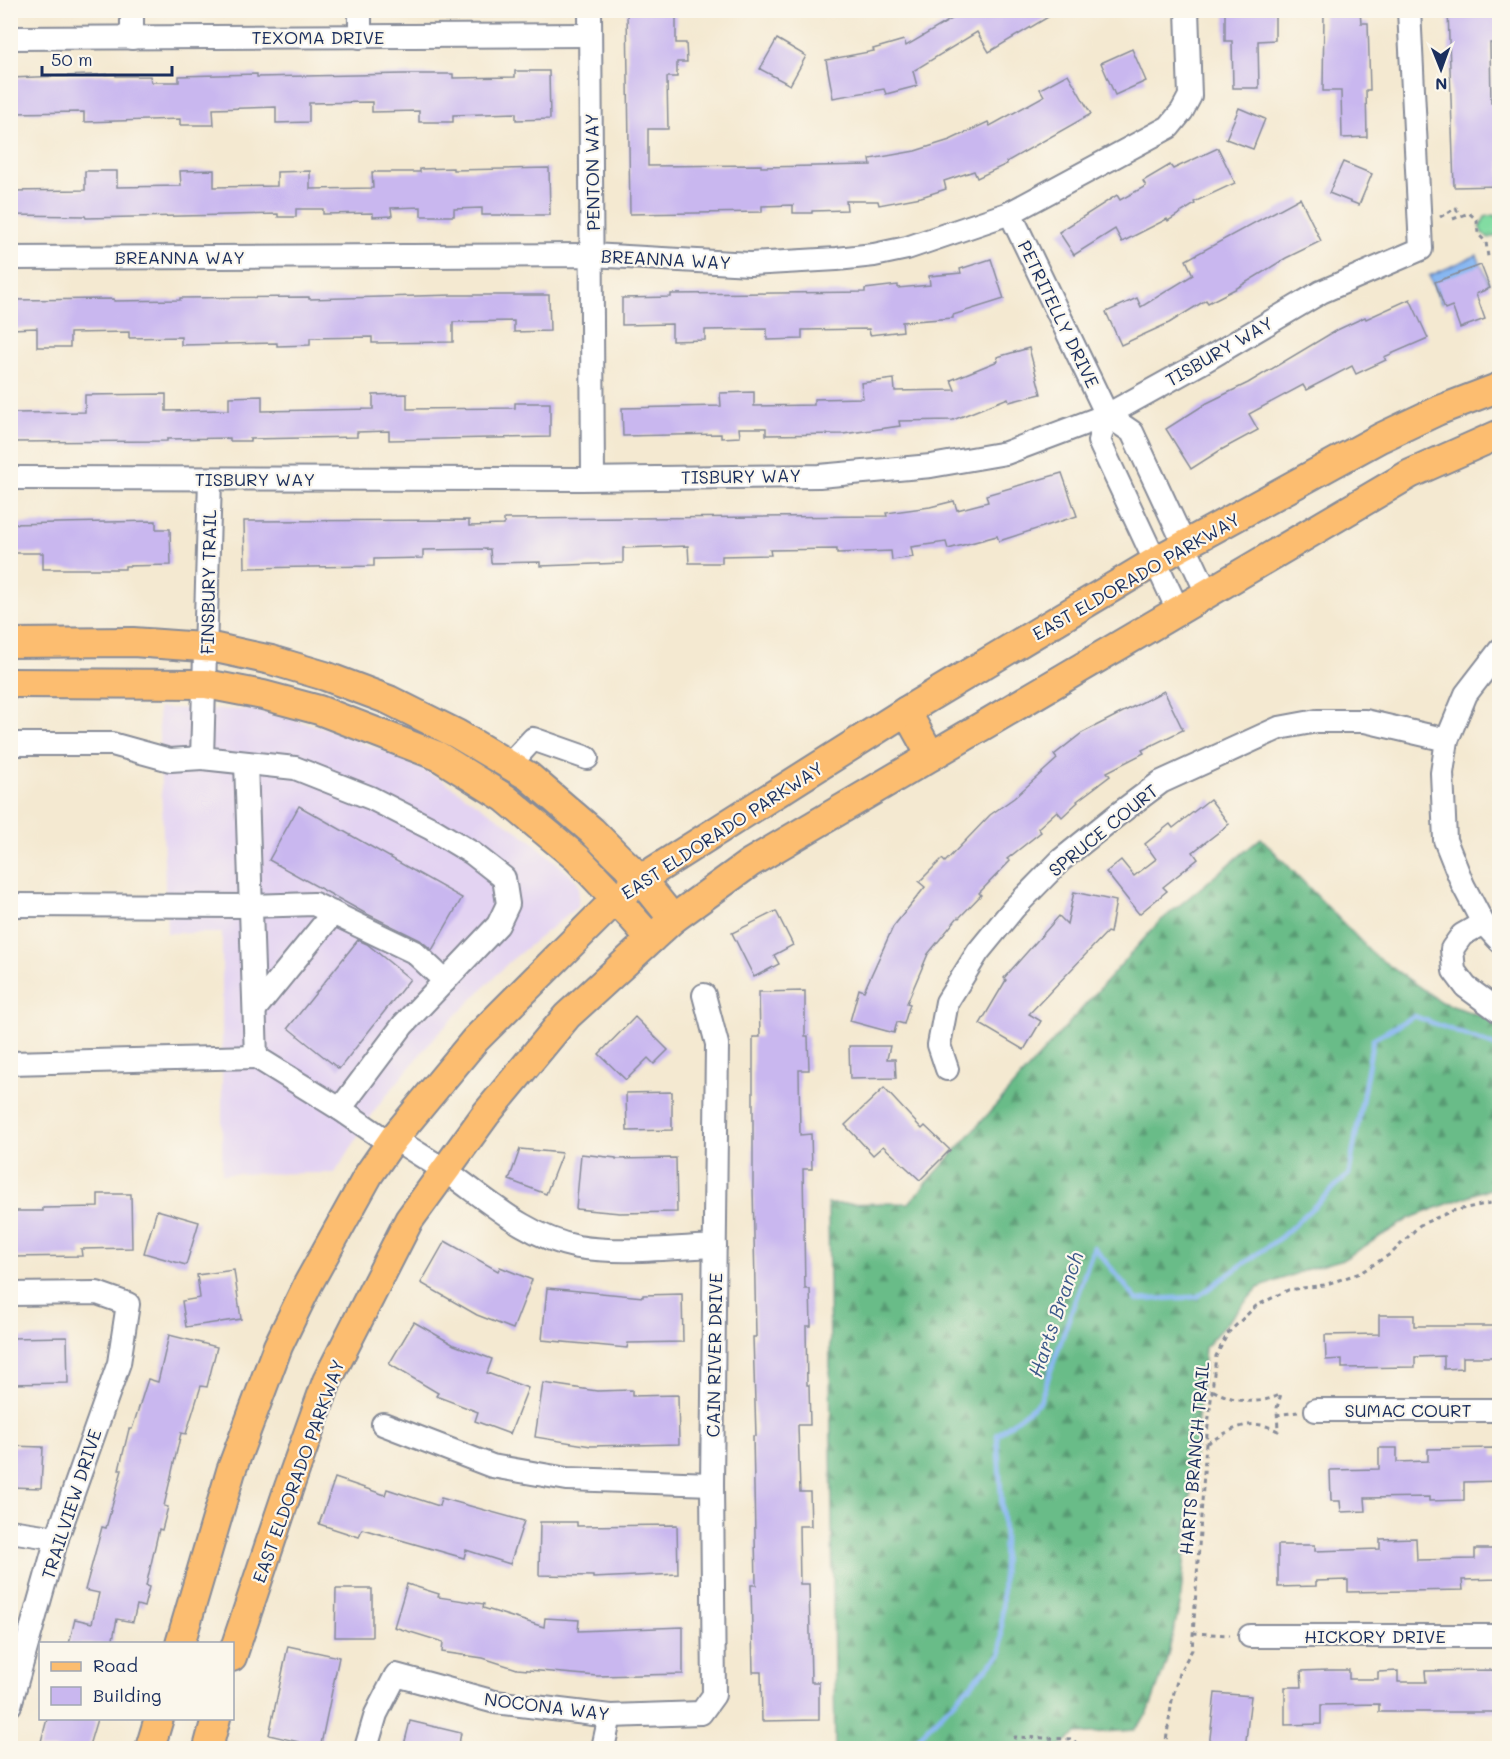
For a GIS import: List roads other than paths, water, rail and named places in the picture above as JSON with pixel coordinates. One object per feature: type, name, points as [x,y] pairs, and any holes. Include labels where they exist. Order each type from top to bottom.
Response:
[{"type":"main road","name":"EAST ELDORADO PARKWAY","points":[[181,1642],[231,1471],[278,1346],[308,1284],[369,1174],[475,1040],[616,899],[641,879],[906,711],[1155,562],[1380,438],[1437,411],[1500,387]]},
{"type":"main road","name":"EAST ELDORADO PARKWAY","points":[[234,1651],[327,1381],[409,1220],[486,1114],[567,1016],[673,919],[750,863],[1410,474],[1500,434]]},
{"type":"main road","points":[[10,643],[134,642],[206,647],[272,660],[390,700],[457,734],[528,776],[592,831],[641,879],[673,919]]},
{"type":"main road","points":[[10,683],[206,684],[263,695],[319,710],[438,756],[505,798],[577,858],[651,939]]},
{"type":"main road","points":[[906,711],[931,756]]},
{"type":"main road","points":[[150,1749],[159,1720]]},
{"type":"main road","points":[[208,1749],[216,1720]]},
{"type":"street","points":[[132,10],[132,38]]},
{"type":"street","points":[[360,10],[360,37]]},
{"type":"street","name":"PENTON WAY","points":[[590,10],[593,478]]},
{"type":"street","name":"BREANNA WAY","points":[[10,258],[592,255],[750,264],[874,255],[907,248],[1010,213],[1169,127],[1190,96],[1187,10]]},
{"type":"street","name":"TISBURY WAY","points":[[10,478],[819,476],[931,465],[1006,453],[1107,415],[1321,292],[1421,249],[1409,10]]},
{"type":"street","name":"TEXOMA DRIVE","points":[[10,38],[590,35]]},
{"type":"street","name":"PETRITELLY DRIVE","points":[[1010,213],[1107,415]]},
{"type":"street","points":[[1178,610],[1099,441],[1107,415],[1132,432],[1207,593]]},
{"type":"street","name":"FINSBURY TRAIL","points":[[202,758],[202,711],[206,684],[210,479]]},
{"type":"street","points":[[1500,650],[1466,694],[1447,740],[1442,772],[1445,840],[1463,885],[1483,923],[1500,941]]},
{"type":"street","name":"SPRUCE COURT","points":[[947,1069],[939,1045],[947,1002],[978,952],[1014,908],[1061,860],[1117,814],[1161,782],[1279,728],[1317,721],[1365,721],[1447,740]]},
{"type":"street","points":[[509,765],[533,739],[586,758]]},
{"type":"street","points":[[10,744],[112,744],[170,760],[202,758],[295,768],[371,798],[432,829],[472,854],[504,878],[508,904],[498,925],[404,1025],[340,1110]]},
{"type":"street","points":[[246,764],[256,1057]]},
{"type":"street","points":[[10,905],[314,904],[414,952],[445,981]]},
{"type":"street","points":[[255,1009],[333,913]]},
{"type":"street","points":[[1483,923],[1462,935],[1452,949],[1454,971],[1466,987],[1500,1012]]},
{"type":"street","name":"CAIN RIVER DRIVE","points":[[701,1713],[714,1695],[712,1484],[717,1044],[704,995]]},
{"type":"street","points":[[10,1063],[256,1057],[340,1110],[445,1170],[519,1224],[550,1239],[578,1247],[607,1250],[715,1246]]},
{"type":"street","name":"TRAILVIEW DRIVE","points":[[10,1294],[97,1293],[128,1304],[119,1363],[57,1538],[10,1705]]},
{"type":"street","name":"SUMAC COURT","points":[[1316,1410],[1500,1410]]},
{"type":"street","points":[[383,1424],[492,1466],[567,1479],[712,1484]]},
{"type":"street","points":[[10,1531],[57,1538]]},
{"type":"street","name":"HICKORY DRIVE","points":[[1250,1636],[1500,1636]]},
{"type":"street","name":"NOCONA WAY","points":[[366,1749],[376,1714],[396,1675],[495,1702],[610,1716],[701,1713]]},
{"type":"street","points":[[603,1749],[610,1716]]},
{"type":"water","points":[[1477,255],[1489,283],[1441,304],[1429,276]]},
{"type":"waterway","name":"Harts Branch","points":[[905,1748],[916,1740],[1001,1654],[1004,1537],[997,1435],[1040,1401],[1094,1247],[1137,1300],[1197,1297],[1281,1237],[1349,1174],[1373,1039],[1414,1016],[1500,1048]]}]
